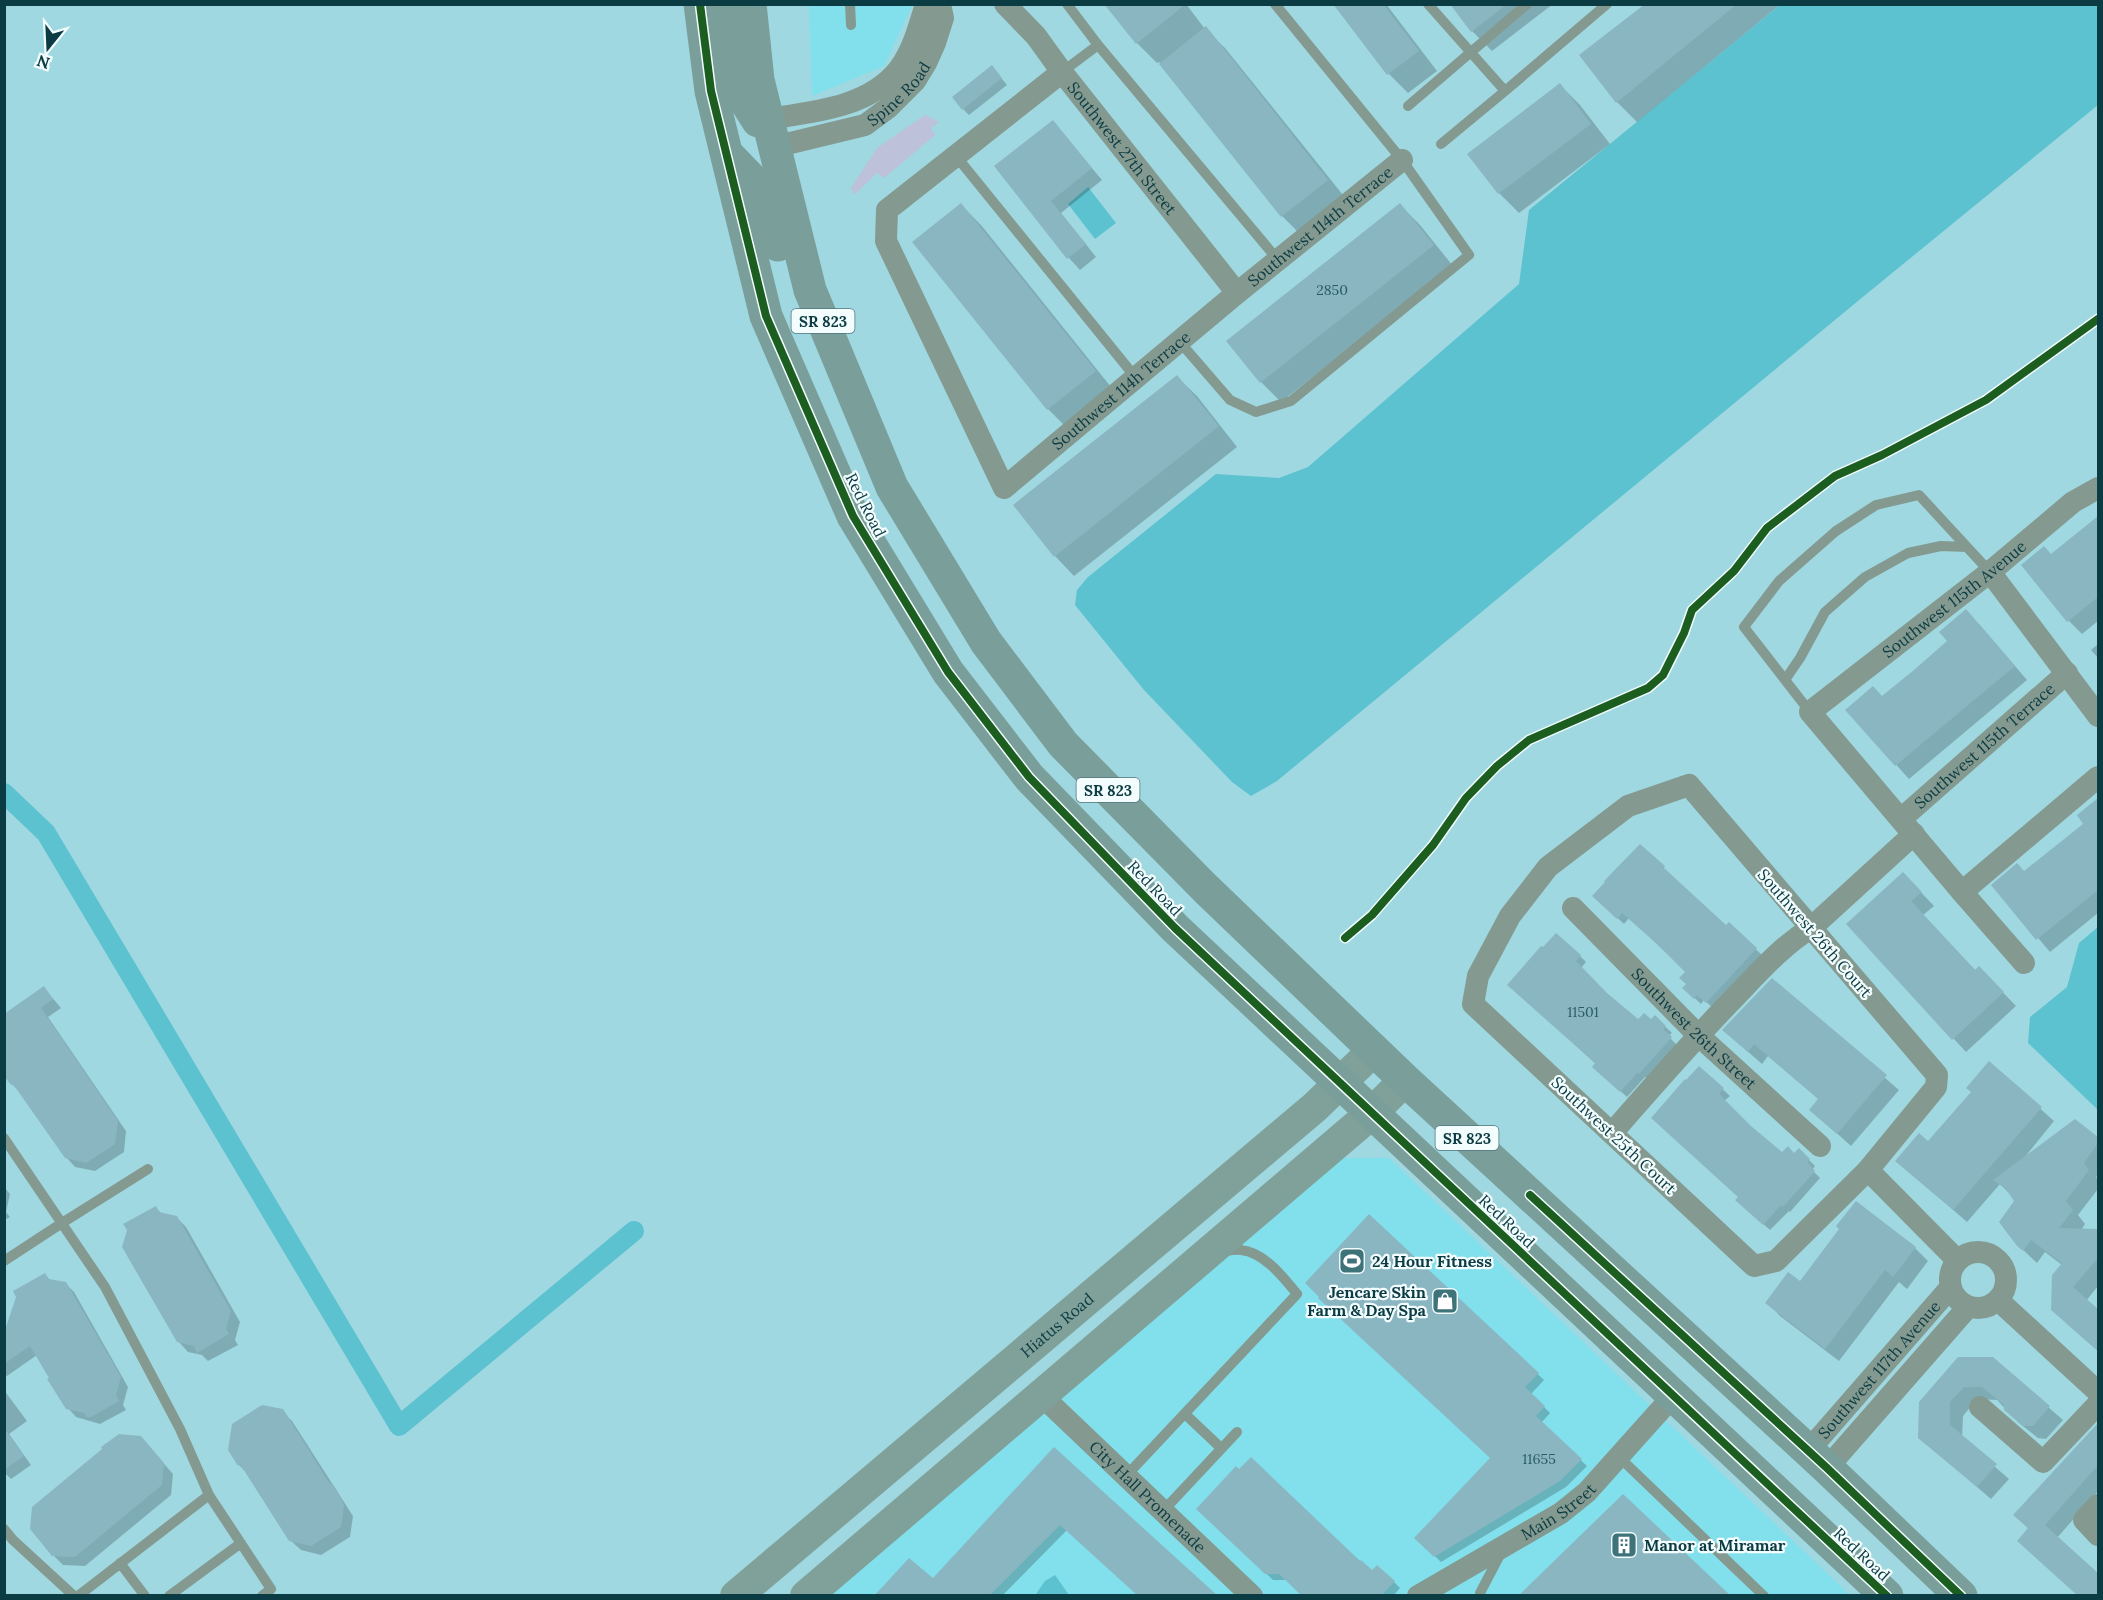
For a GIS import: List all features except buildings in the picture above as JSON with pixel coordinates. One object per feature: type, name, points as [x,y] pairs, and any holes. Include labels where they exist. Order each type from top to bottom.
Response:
[{"type":"highway","name":"Red Road","points":[[700,4],[711,91],[766,316],[853,516],[948,672],[1029,777],[1175,928],[1887,1596]]},
{"type":"highway","points":[[723,4],[731,78],[771,133]]},
{"type":"highway","name":"Red Road","points":[[750,4],[758,80],[810,290],[892,487],[986,642],[1062,744],[1205,888],[1405,1080],[1818,1460],[1961,1596]]},
{"type":"highway","points":[[727,154],[760,188],[812,350],[849,384]]},
{"type":"main road","name":"Hiatus Road","points":[[735,1596],[1303,1117],[1374,1050]]},
{"type":"main road","points":[[806,1596],[1372,1113],[1405,1080]]},
{"type":"street","name":"Spine Road","points":[[771,133],[818,111],[861,98],[885,83],[898,70],[909,52],[926,4]]},
{"type":"street","name":"Spine Road","points":[[771,133],[865,124],[888,108],[915,81],[926,63],[943,18],[940,4]]},
{"type":"street","name":"Southwest 27th Street","points":[[1005,4],[1036,36],[1237,292]]},
{"type":"street","points":[[956,156],[1062,72]]},
{"type":"street","name":"Southwest 114h Terrace","points":[[956,156],[887,210],[886,241],[1004,488],[1237,292]]},
{"type":"street","name":"Southwest 114th Terrace","points":[[1237,292],[1402,160]]},
{"type":"street","name":"Southwest 115th Avenue","points":[[1810,712],[1990,572],[2073,502],[2098,488]]},
{"type":"street","points":[[1990,572],[2098,716]]},
{"type":"street","name":"Southwest 115th Terrace","points":[[1612,1133],[1698,1035],[1775,955],[1811,928],[1908,827],[2067,672]]},
{"type":"street","points":[[1810,712],[2024,963]]},
{"type":"street","points":[[1962,892],[2098,777]]},
{"type":"street","name":"Southwest 26th Court","points":[[1473,1004],[1478,976],[1505,926],[1548,867],[1628,806],[1689,785],[1937,1075],[1936,1086],[1868,1170]]},
{"type":"street","name":"Southwest 26th Street","points":[[1573,908],[1698,1035],[1820,1146]]},
{"type":"street","name":"Southwest 25th Court","points":[[1473,1004],[1754,1266],[1776,1261],[1868,1170]]},
{"type":"street","points":[[1868,1170],[1957,1260]]},
{"type":"street","points":[[1982,1252],[1998,1260],[2006,1275],[2004,1293],[1998,1300],[1984,1308],[1968,1307],[1957,1299],[1950,1288],[1950,1273],[1957,1260],[1964,1255],[1982,1252]]},
{"type":"street","name":"Southwest 117th Avenue","points":[[1818,1460],[1950,1288]]},
{"type":"street","points":[[1998,1300],[2098,1392]]},
{"type":"street","name":"Southwest 117th Avenue","points":[[1818,1460],[1968,1307]]},
{"type":"street","name":"City Hall Promenade","points":[[1042,1396],[1252,1596]]},
{"type":"street","name":"Main Street","points":[[1418,1596],[1561,1513],[1587,1492],[1673,1396]]},
{"type":"street","points":[[1980,1407],[2043,1462],[2098,1404]]},
{"type":"lane","points":[[850,4],[851,25]]},
{"type":"lane","points":[[1067,4],[1098,45],[1278,260]]},
{"type":"lane","points":[[1179,341],[1230,400],[1256,412],[1291,401],[1469,255],[1402,160],[1275,4]]},
{"type":"lane","points":[[1428,4],[1505,91]]},
{"type":"lane","points":[[1408,106],[1527,4]]},
{"type":"lane","points":[[1441,144],[1607,4]]},
{"type":"lane","points":[[1062,72],[1098,45]]},
{"type":"lane","points":[[956,156],[1136,378]]},
{"type":"lane","points":[[1810,712],[1744,627],[1779,581],[1836,531],[1876,505],[1919,495],[1990,572]]},
{"type":"lane","points":[[1785,680],[1825,612],[1865,577],[1908,553],[1941,546],[1967,547]]},
{"type":"lane","points":[[4,1138],[105,1287],[180,1429],[209,1495],[271,1589],[262,1596]]},
{"type":"lane","points":[[4,1261],[148,1169]]},
{"type":"lane","points":[[1126,1476],[1297,1294],[1280,1272],[1249,1252],[1240,1250],[1206,1255]]},
{"type":"lane","points":[[1185,1414],[1221,1448]]},
{"type":"lane","points":[[1163,1511],[1237,1432]]},
{"type":"lane","points":[[1619,1457],[1764,1596]]},
{"type":"lane","points":[[4,1529],[13,1540],[76,1596],[209,1495]]},
{"type":"lane","points":[[169,1596],[241,1543]]},
{"type":"lane","points":[[1480,1593],[1506,1545]]},
{"type":"lane","points":[[120,1563],[145,1596]]},
{"type":"shaded area","points":[[809,5],[912,5],[884,66],[812,96]]},
{"type":"shaded area","points":[[1780,5],[2098,5],[2098,105],[1277,781],[1251,796],[1232,782],[1144,690],[1075,605],[1077,590],[1088,577],[1216,474],[1279,478],[1308,467],[1519,284],[1529,210]]},
{"type":"shaded area","points":[[925,115],[939,122],[931,128],[935,135],[884,178],[877,173],[854,195],[851,188],[877,148]]},
{"type":"shaded area","points":[[1088,187],[1116,223],[1095,239],[1068,204]]},
{"type":"shaded area","points":[[2098,927],[2098,1110],[2028,1043],[2030,1017],[2067,987],[2079,943]]},
{"type":"shaded area","points":[[1339,1158],[1389,1158],[1850,1595],[820,1596]]},
{"type":"shaded area","points":[[1055,1575],[1069,1595],[1036,1594],[1045,1581]]},
{"type":"waterway","points":[[4,793],[46,833],[399,1426],[634,1231]]},
{"type":"cycle path","points":[[700,4],[711,91],[766,316],[853,516],[948,672],[1029,777],[1175,928],[1887,1596]]},
{"type":"cycle path","points":[[1345,938],[1372,915],[1433,845],[1466,798],[1497,766],[1529,740],[1648,688],[1663,675],[1684,633],[1692,610],[1734,571],[1767,528],[1835,476],[1882,455],[1986,400],[2098,319]]},
{"type":"cycle path","points":[[1530,1195],[1827,1468],[1961,1596]]},
{"type":"place","name":"24 Hour Fitness","points":[[1352,1261]]},
{"type":"place","name":"Jencare Skin Farm & Day Spa","points":[[1445,1301]]},
{"type":"place","name":"Manor at Miramar","points":[[1624,1545]]}]
